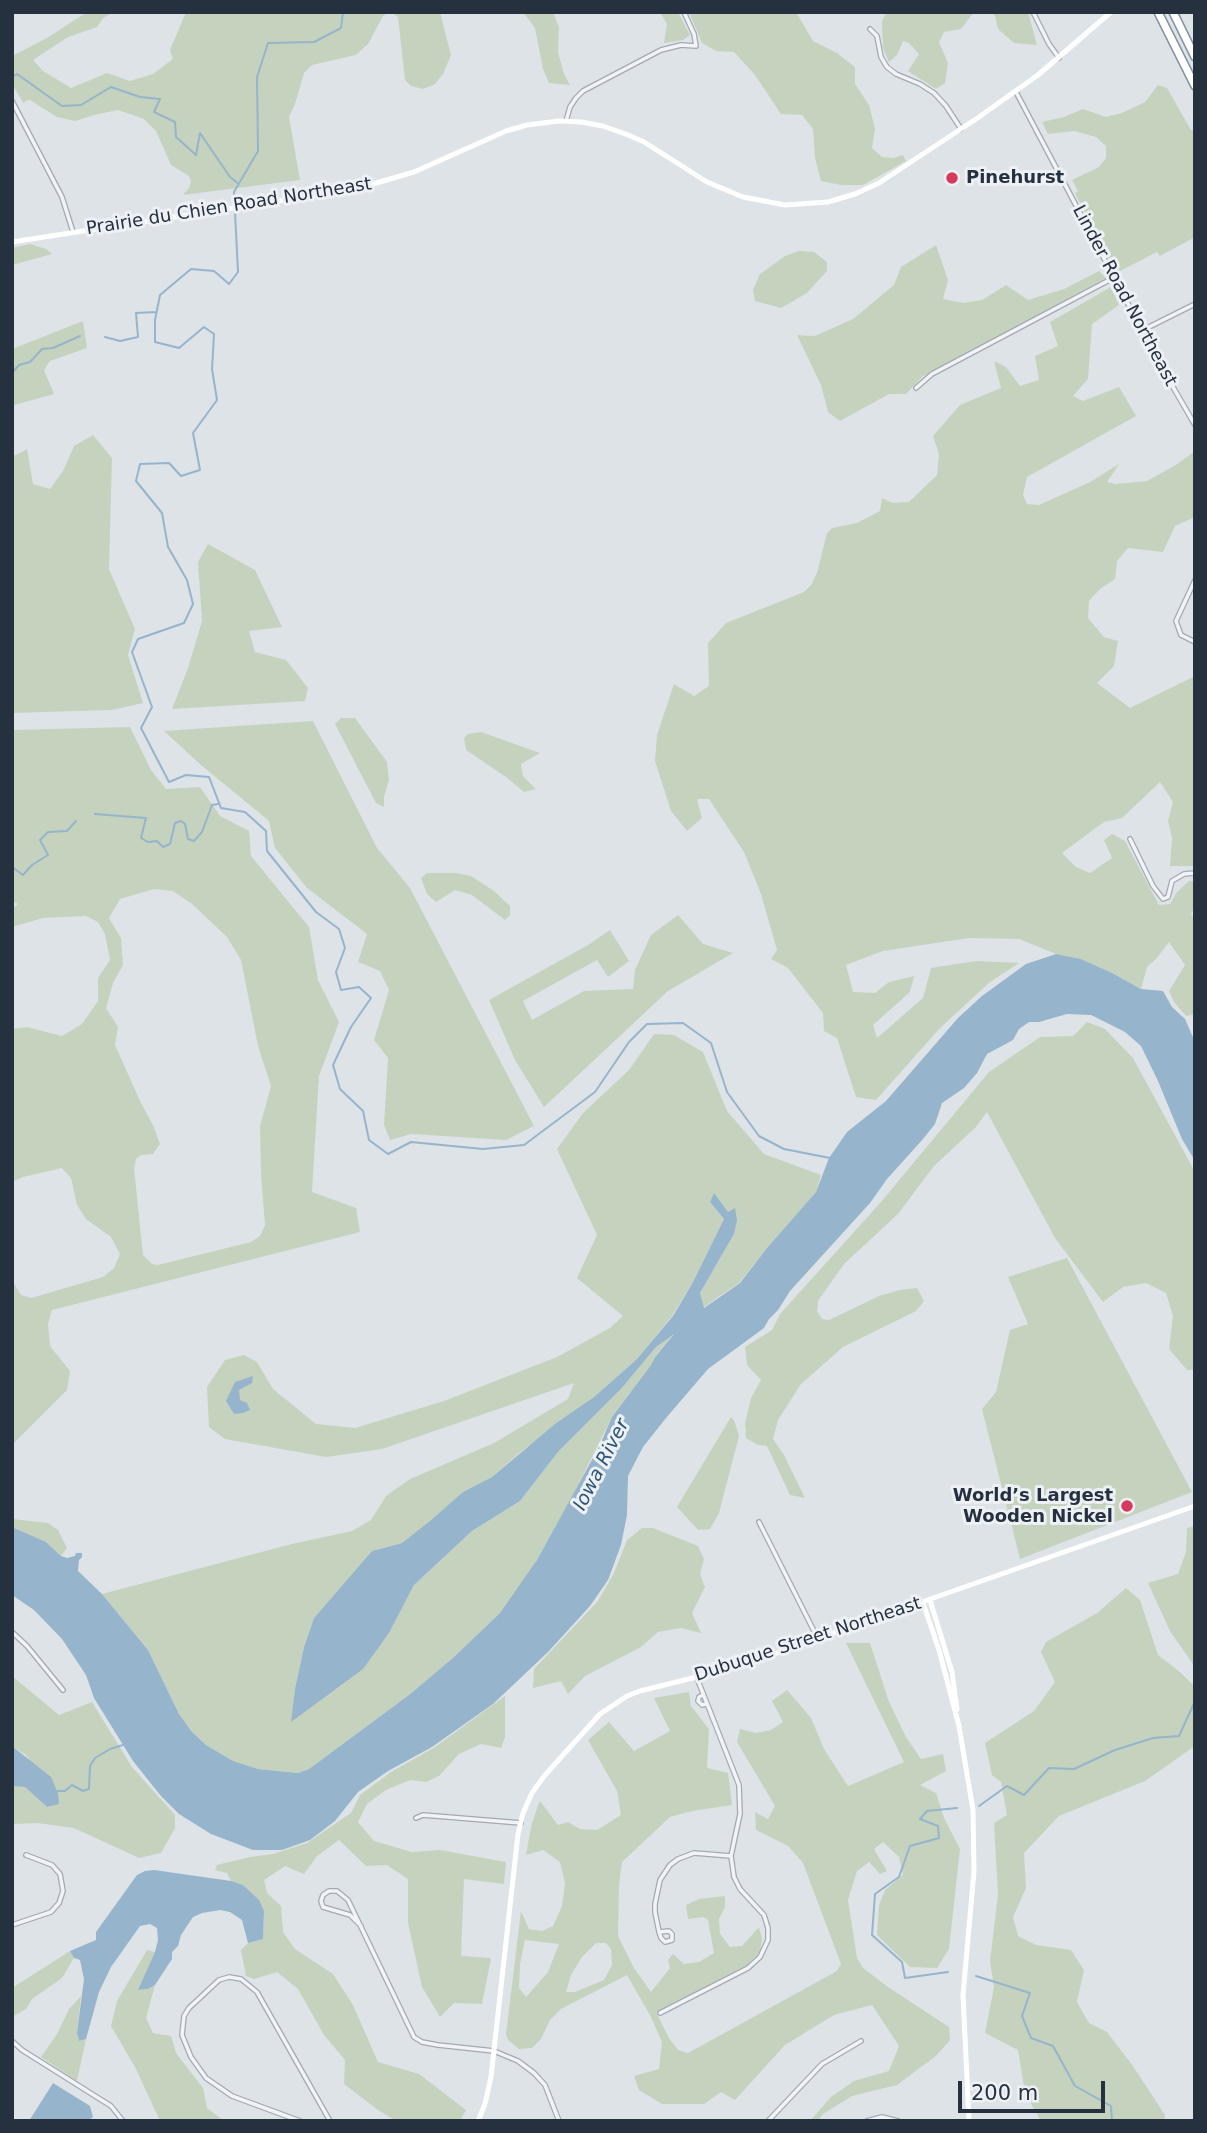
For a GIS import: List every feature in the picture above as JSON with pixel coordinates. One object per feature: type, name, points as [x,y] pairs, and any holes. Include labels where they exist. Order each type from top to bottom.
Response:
[{"type":"highway","points":[[1158,12],[1195,86]]},
{"type":"highway","points":[[1173,12],[1195,57]]},
{"type":"main road","name":"Prairie du Chien Road Northeast","points":[[12,242],[222,211],[378,184],[425,168],[492,136],[543,122],[566,121],[603,126],[628,135],[707,181],[737,195],[763,202],[794,205],[828,202],[872,187],[961,129],[1016,92],[1111,12]]},
{"type":"main road","name":"Dubuque Street Northeast","points":[[478,2121],[488,2095],[521,1823],[527,1803],[539,1782],[600,1714],[627,1696],[640,1691],[723,1672],[1195,1506]]},
{"type":"main road","points":[[930,1600],[952,1672],[970,1788],[974,1843],[972,1902],[964,1966],[962,2013],[969,2121]]},
{"type":"main road","points":[[923,1603],[939,1650],[959,1726]]},
{"type":"street","points":[[566,121],[570,107],[583,91],[661,50],[681,45],[696,46],[694,34],[684,12]]},
{"type":"street","points":[[1033,12],[1059,58]]},
{"type":"street","points":[[870,29],[877,36],[881,57],[887,67],[895,74],[934,93],[961,129]]},
{"type":"street","name":"Linder Road Northeast","points":[[1016,92],[1195,425]]},
{"type":"street","points":[[12,101],[62,197],[73,232]]},
{"type":"street","points":[[916,388],[932,374],[1115,277]]},
{"type":"street","points":[[1143,330],[1195,304]]},
{"type":"street","points":[[1195,580],[1176,621],[1181,635],[1195,642]]},
{"type":"street","points":[[1130,839],[1159,897],[1168,897],[1172,881],[1184,874],[1195,873]]},
{"type":"street","points":[[759,1522],[818,1639]]},
{"type":"street","points":[[12,1632],[63,1690]]},
{"type":"street","points":[[660,2013],[748,1968],[767,1946],[769,1933],[766,1921],[737,1883],[732,1869],[731,1856],[740,1814],[741,1792],[697,1678]]},
{"type":"street","points":[[416,1818],[424,1815],[521,1823]]},
{"type":"street","points":[[659,1932],[655,1896],[660,1880],[670,1865],[694,1853],[731,1856]]},
{"type":"street","points":[[12,1925],[51,1912],[63,1891],[60,1874],[52,1865],[26,1855]]},
{"type":"street","points":[[361,1926],[350,1915],[323,1907],[323,1895],[333,1890],[348,1900],[361,1926],[414,2037],[422,2042],[438,2045],[494,2051],[518,2061],[530,2068],[542,2081],[559,2121]]},
{"type":"street","points":[[300,2121],[232,2096],[206,2078],[191,2057],[182,2035],[184,2016],[219,1980],[242,1979],[257,1992],[330,2121]]},
{"type":"street","points":[[12,2041],[111,2106],[122,2121]]},
{"type":"street","points":[[768,2121],[822,2064],[862,2041]]},
{"type":"street","points":[[867,2121],[882,2117],[898,2121]]},
{"type":"green space","points":[[87,12],[114,12],[103,18],[97,27],[68,37],[33,60],[43,71],[71,88],[107,73],[130,81],[153,74],[173,59],[170,50],[186,12],[390,12],[383,16],[368,44],[356,55],[312,65],[304,73],[289,117],[300,180],[183,195],[189,188],[189,176],[171,165],[156,131],[144,119],[118,110],[75,121],[57,117],[30,100],[24,104],[12,84],[12,56],[47,38]]},
{"type":"green space","points":[[390,12],[440,12],[451,55],[443,74],[435,84],[423,89],[411,86],[405,80],[398,17]]},
{"type":"green space","points":[[523,12],[553,12],[559,27],[558,52],[570,85],[549,83],[543,69],[535,28]]},
{"type":"green space","points":[[660,12],[678,12],[690,35],[683,40],[664,43],[667,24]]},
{"type":"green space","points":[[689,12],[796,12],[813,41],[837,53],[855,67],[855,84],[869,105],[875,129],[872,148],[882,157],[894,158],[903,155],[906,161],[863,185],[821,181],[815,158],[813,129],[802,115],[781,114],[755,75],[734,52],[716,51],[702,43]]},
{"type":"green space","points":[[886,12],[974,12],[961,29],[944,32],[939,42],[948,63],[945,83],[936,89],[908,71],[919,54],[909,43],[903,41],[897,55],[889,62],[883,48],[882,22]]},
{"type":"green space","points":[[991,12],[1028,12],[1037,45],[1014,43],[998,29],[995,16]]},
{"type":"green space","points":[[1158,85],[1167,88],[1191,130],[1195,131],[1195,237],[1160,256],[1157,252],[1116,273],[1075,193],[1078,191],[1072,180],[1099,167],[1106,158],[1106,146],[1096,137],[1074,131],[1048,134],[1042,122],[1083,109],[1106,117],[1122,113],[1145,102]]},
{"type":"green space","points":[[30,244],[52,254],[12,265],[12,248]]},
{"type":"green space","points":[[936,245],[948,280],[943,299],[963,303],[982,300],[1006,285],[1028,300],[1064,289],[1099,271],[1106,278],[922,377],[906,394],[889,394],[840,421],[828,412],[821,385],[797,335],[815,336],[853,319],[894,285],[901,267]]},
{"type":"green space","points":[[799,251],[814,252],[827,262],[827,271],[807,293],[781,308],[755,301],[753,290],[760,274],[785,256]]},
{"type":"green space","points":[[1111,287],[1119,305],[1092,324],[1088,379],[1073,396],[1083,401],[1119,387],[1136,416],[1027,477],[1023,495],[1027,504],[1039,505],[1090,482],[1119,464],[1107,482],[1115,484],[1147,481],[1195,451],[1195,517],[1175,526],[1163,552],[1128,548],[1117,561],[1115,579],[1089,601],[1088,618],[1104,637],[1118,641],[1114,666],[1097,683],[1130,708],[1195,676],[1195,866],[1170,866],[1172,838],[1168,821],[1173,802],[1160,782],[1122,818],[1104,822],[1062,853],[1076,867],[1090,873],[1112,858],[1104,840],[1112,834],[1125,841],[1159,905],[1170,904],[1177,892],[1189,881],[1195,881],[1195,905],[1191,915],[1195,918],[1195,1014],[1186,1016],[1169,991],[1185,965],[1169,942],[1147,967],[1141,989],[1081,959],[1056,954],[1019,939],[969,938],[883,951],[846,965],[853,992],[875,993],[889,982],[914,976],[910,992],[873,1025],[877,1038],[923,998],[931,968],[976,961],[1019,963],[990,982],[940,1028],[876,1100],[856,1097],[837,1038],[824,1031],[823,1013],[788,968],[771,959],[777,950],[761,894],[744,852],[709,799],[697,799],[702,818],[687,831],[671,811],[655,761],[657,735],[674,684],[694,696],[709,686],[708,643],[726,623],[804,592],[817,573],[827,533],[832,528],[857,523],[880,511],[882,498],[893,503],[909,502],[937,475],[939,454],[933,436],[960,405],[1001,388],[994,361],[1006,367],[1020,386],[1039,380],[1035,356],[1058,346],[1050,322]]},
{"type":"green space","points":[[83,321],[87,348],[50,361],[44,370],[54,394],[14,405],[12,408],[12,349]]},
{"type":"green space","points":[[93,435],[112,458],[109,569],[135,629],[128,655],[143,703],[112,710],[12,713],[12,457],[27,449],[33,484],[50,489],[63,471],[74,446]]},
{"type":"green space","points":[[208,544],[255,570],[282,627],[249,631],[255,652],[286,660],[308,688],[305,701],[172,709],[202,621],[198,562]]},
{"type":"green space","points":[[341,718],[355,718],[387,762],[389,780],[384,807],[376,803],[335,724]]},
{"type":"green space","points":[[313,721],[377,848],[410,888],[534,1126],[506,1140],[411,1134],[390,1140],[384,1125],[388,1058],[374,1040],[389,990],[380,971],[358,962],[367,934],[307,888],[275,848],[269,821],[164,731]]},
{"type":"green space","points":[[130,727],[151,770],[166,789],[200,787],[220,816],[249,831],[251,856],[309,927],[318,980],[339,1022],[319,1076],[312,1192],[356,1208],[360,1232],[52,1310],[48,1324],[50,1346],[70,1371],[67,1390],[12,1445],[12,1284],[21,1295],[31,1298],[103,1277],[114,1268],[120,1254],[111,1237],[86,1219],[77,1205],[71,1178],[62,1168],[12,1182],[12,1029],[27,1027],[62,1036],[82,1024],[98,1001],[98,978],[110,960],[105,934],[98,922],[86,916],[43,918],[12,927],[12,909],[18,904],[12,901],[12,730]],"holes":[[[154,889],[173,891],[192,904],[227,937],[241,960],[258,1046],[271,1086],[260,1126],[265,1225],[260,1236],[251,1242],[158,1265],[152,1264],[143,1255],[134,1168],[136,1159],[141,1155],[153,1154],[160,1144],[115,1045],[118,1027],[106,1008],[113,983],[123,965],[121,938],[109,918],[120,899]]]},
{"type":"green space","points":[[481,732],[540,753],[521,764],[523,776],[536,789],[524,792],[466,750],[464,738],[468,734]]},
{"type":"green space","points":[[427,873],[471,876],[494,891],[510,906],[510,915],[505,920],[472,895],[455,890],[436,902],[427,894],[421,878]]},
{"type":"green space","points":[[678,915],[703,944],[733,953],[668,991],[544,1107],[515,1060],[489,1000],[610,930],[629,961],[608,977],[597,960],[523,1001],[532,1020],[584,991],[633,989],[635,970],[651,935]]},
{"type":"green space","points":[[1087,1022],[1105,1029],[1133,1058],[1195,1172],[1195,1370],[1187,1370],[1169,1349],[1173,1316],[1166,1293],[1146,1283],[1123,1287],[1103,1302],[1055,1238],[987,1112],[975,1128],[934,1166],[898,1214],[844,1264],[818,1301],[817,1311],[822,1319],[829,1320],[879,1296],[900,1290],[917,1288],[924,1301],[916,1311],[843,1347],[801,1384],[778,1420],[773,1439],[805,1498],[790,1495],[767,1446],[758,1445],[746,1438],[745,1423],[751,1398],[761,1380],[747,1365],[745,1347],[772,1330],[780,1314],[881,1202],[989,1072],[1040,1037],[1073,1036]]},
{"type":"green space","points":[[654,1034],[674,1035],[703,1052],[727,1111],[764,1154],[821,1175],[816,1192],[739,1283],[703,1308],[700,1293],[734,1234],[734,1209],[728,1212],[714,1194],[710,1202],[724,1219],[692,1284],[672,1316],[636,1360],[594,1397],[519,1453],[492,1477],[463,1492],[402,1543],[372,1551],[314,1618],[304,1647],[295,1689],[292,1721],[389,1633],[414,1585],[472,1531],[520,1501],[558,1452],[621,1389],[656,1347],[677,1330],[612,1417],[571,1499],[517,1591],[500,1613],[454,1657],[409,1695],[309,1769],[298,1773],[258,1769],[233,1761],[206,1745],[179,1714],[148,1650],[102,1594],[352,1531],[371,1520],[386,1496],[410,1479],[494,1443],[568,1399],[574,1383],[382,1449],[326,1457],[225,1439],[209,1427],[207,1387],[225,1360],[244,1355],[257,1362],[273,1389],[316,1424],[355,1428],[444,1401],[557,1357],[610,1328],[623,1316],[577,1278],[597,1235],[557,1149],[583,1113],[629,1070]]},
{"type":"green space","points":[[1067,1258],[1192,1492],[1020,1559],[982,1409],[996,1392],[1010,1330],[1028,1324],[1008,1277]]},
{"type":"green space","points":[[731,1417],[739,1436],[719,1513],[710,1529],[698,1530],[677,1507]]},
{"type":"green space","points":[[12,1519],[48,1523],[58,1530],[67,1548],[61,1556],[46,1542],[12,1527]]},
{"type":"green space","points":[[1195,1526],[1195,1667],[1170,1631],[1148,1583],[1178,1574],[1186,1552],[1187,1528]]},
{"type":"green space","points":[[642,1528],[653,1528],[698,1546],[704,1559],[700,1574],[705,1587],[692,1613],[701,1633],[681,1628],[658,1632],[641,1647],[585,1676],[568,1694],[561,1681],[533,1688],[534,1669],[598,1601],[614,1573],[627,1540]]},
{"type":"green space","points":[[1126,1588],[1140,1600],[1158,1655],[1195,1687],[1195,1746],[1145,1781],[1059,1816],[1024,1853],[1026,1888],[1013,1917],[1018,1936],[1036,1945],[1071,1950],[1084,1970],[1077,2002],[1089,2023],[1107,2032],[1165,2115],[1164,2121],[1041,2121],[1025,2093],[1018,2050],[985,2033],[994,1987],[990,1961],[998,1895],[994,1823],[1007,1815],[1001,1782],[992,1775],[985,1743],[1034,1711],[1055,1682],[1041,1652],[1046,1642],[1097,1613]]},
{"type":"green space","points":[[846,1643],[870,1643],[889,1702],[906,1737],[921,1759],[943,1754],[946,1771],[920,1785],[936,1793],[944,1818],[960,1849],[949,1949],[937,1968],[910,1967],[877,1935],[879,1905],[885,1890],[903,1875],[899,1857],[883,1842],[874,1849],[887,1871],[880,1874],[869,1862],[857,1871],[848,1900],[857,1958],[863,1968],[949,2027],[950,2040],[936,2056],[897,2085],[852,2096],[823,2114],[818,2121],[810,2121],[831,2097],[854,2081],[889,2071],[899,2046],[872,2005],[834,2015],[785,2045],[735,2100],[721,2092],[704,2104],[662,2104],[639,2090],[634,2076],[659,2069],[662,2042],[627,1975],[561,2009],[550,2020],[541,2039],[532,2048],[519,2049],[508,2040],[506,2034],[521,1911],[529,1929],[542,1931],[553,1926],[562,1906],[565,1883],[560,1862],[543,1850],[526,1855],[537,1808],[540,1801],[558,1825],[568,1822],[580,1829],[597,1830],[621,1815],[617,1791],[588,1740],[609,1722],[634,1751],[670,1731],[654,1698],[689,1692],[691,1706],[709,1729],[707,1768],[728,1773],[732,1805],[670,1817],[622,1862],[618,1936],[634,1968],[651,1992],[670,1968],[668,1960],[673,1954],[684,1964],[699,1962],[714,1953],[708,1920],[703,1917],[688,1919],[686,1905],[699,1899],[725,1896],[725,1907],[719,1919],[720,1934],[730,1947],[742,1946],[759,1927],[762,1939],[760,1952],[747,1965],[656,2012],[678,2050],[688,2053],[837,1971],[841,1964],[803,1863],[788,1846],[756,1830],[755,1812],[768,1819],[775,1806],[737,1742],[740,1729],[756,1733],[771,1730],[783,1722],[772,1701],[787,1690],[811,1718],[824,1749],[848,1786],[904,1762]],"holes":[[[525,1940],[559,1944],[548,1972],[526,1997],[519,1988]],[[596,1943],[606,1943],[611,1949],[612,1965],[604,1980],[575,1992],[566,1992],[571,1975],[582,1957]]]},
{"type":"green space","points":[[12,1676],[59,1715],[92,1702],[132,1767],[175,1815],[175,1828],[161,1853],[139,1858],[74,1828],[37,1823],[12,1824],[12,1786],[25,1787],[47,1807],[59,1803],[26,1755],[12,1746]]},
{"type":"green space","points":[[505,1696],[505,1737],[501,1748],[481,1744],[459,1754],[439,1776],[426,1782],[410,1780],[386,1790],[367,1804],[358,1822],[374,1841],[412,1852],[440,1850],[506,1862],[504,1884],[464,1879],[461,1956],[491,1958],[482,2004],[454,2003],[440,2017],[422,1987],[408,1923],[408,1879],[387,1865],[366,1866],[339,1840],[317,1856],[304,1874],[285,1866],[264,1880],[267,1893],[281,1906],[283,1932],[295,1949],[333,1974],[353,2005],[378,2062],[419,2074],[466,2110],[460,2121],[396,2121],[344,2084],[345,2060],[324,2035],[298,1989],[277,1972],[254,1979],[246,1976],[241,1950],[248,1943],[263,1939],[264,1911],[243,1886],[231,1881],[227,1873],[215,1870],[217,1865],[273,1854],[307,1843],[351,1813],[360,1795],[391,1772],[435,1747]]},
{"type":"green space","points":[[147,1950],[155,1952],[139,1990],[155,1985],[146,2018],[153,2033],[171,2036],[176,2053],[203,2088],[207,2108],[224,2121],[160,2121],[136,2069],[111,2026],[117,2001]]},
{"type":"green space","points":[[70,1951],[74,1958],[62,1978],[32,1999],[26,2009],[12,2017],[12,1988]]},
{"type":"green space","points":[[81,1996],[77,2033],[79,2041],[86,2039],[77,2081],[41,2057],[57,2034],[69,2009]]},
{"type":"water","name":"Iowa River","points":[[1056,954],[1081,959],[1141,989],[1163,991],[1172,1007],[1185,1019],[1195,1042],[1195,1161],[1182,1139],[1141,1046],[1125,1032],[1091,1015],[1067,1014],[1029,1022],[1019,1029],[1013,1040],[987,1054],[977,1073],[964,1088],[942,1103],[935,1124],[887,1179],[870,1203],[790,1291],[764,1328],[708,1369],[643,1447],[628,1476],[627,1515],[621,1545],[608,1580],[590,1606],[548,1652],[493,1704],[432,1747],[388,1771],[358,1792],[335,1821],[310,1840],[282,1850],[253,1850],[211,1834],[179,1814],[161,1796],[133,1761],[94,1698],[86,1675],[62,1639],[34,1610],[12,1595],[12,1527],[46,1542],[61,1556],[67,1558],[82,1553],[78,1571],[102,1594],[148,1650],[179,1714],[206,1745],[233,1761],[258,1769],[298,1773],[309,1769],[409,1695],[500,1613],[537,1560],[599,1447],[612,1417],[674,1334],[656,1347],[621,1389],[558,1452],[520,1501],[472,1531],[414,1585],[389,1633],[363,1669],[291,1722],[304,1647],[314,1618],[372,1551],[402,1543],[463,1492],[492,1477],[555,1424],[594,1397],[636,1360],[673,1316],[724,1219],[710,1202],[714,1193],[728,1212],[735,1208],[737,1220],[734,1234],[700,1293],[704,1308],[740,1283],[816,1192],[829,1158],[847,1132],[886,1101],[958,1018],[982,996],[1026,964]]},
{"type":"water","points":[[253,1376],[252,1383],[239,1390],[240,1400],[247,1403],[250,1410],[234,1414],[226,1401],[235,1382]]},
{"type":"water","points":[[12,1746],[51,1777],[58,1793],[59,1804],[47,1807],[25,1787],[12,1786]]},
{"type":"water","points":[[154,1870],[243,1885],[259,1900],[264,1911],[263,1939],[248,1943],[242,1920],[230,1912],[220,1910],[202,1913],[193,1917],[181,1935],[178,1946],[172,1952],[172,1959],[155,1985],[138,1990],[158,1940],[157,1928],[150,1924],[140,1926],[111,1967],[99,1992],[86,2039],[79,2041],[77,2033],[84,1979],[80,1960],[74,1958],[70,1951],[96,1940],[96,1932],[137,1875]]},
{"type":"water","points":[[53,2083],[90,2106],[93,2117],[88,2121],[29,2121]]},
{"type":"waterway","points":[[343,12],[341,28],[314,42],[268,43],[257,77],[258,151],[234,192],[238,272],[229,284],[214,271],[191,269],[160,295],[155,320],[155,342],[179,348],[204,327],[214,334],[212,369],[217,400],[193,433],[200,470],[181,476],[169,463],[140,464],[136,481],[162,513],[168,547],[187,580],[193,604],[184,623],[138,639],[132,652],[152,707],[141,728],[169,782],[186,775],[209,777],[221,808],[245,812],[266,831],[267,851],[316,912],[339,929],[345,948],[336,972],[341,990],[359,987],[371,998],[351,1027],[333,1065],[340,1089],[363,1111],[369,1140],[388,1154],[411,1142],[483,1149],[524,1145],[595,1092],[629,1042],[647,1024],[683,1023],[711,1043],[727,1092],[759,1136],[784,1149],[830,1158]]},
{"type":"waterway","points":[[12,77],[17,74],[62,106],[81,105],[111,87],[140,97],[160,99],[154,112],[175,122],[176,137],[196,155],[200,133],[230,177],[239,184]]},
{"type":"waterway","points":[[105,337],[120,341],[138,337],[136,313],[156,312]]},
{"type":"waterway","points":[[12,373],[19,365],[30,362],[42,349],[53,348],[80,336]]},
{"type":"waterway","points":[[95,814],[146,818],[141,838],[148,842],[157,841],[163,847],[170,844],[175,823],[181,821],[185,824],[188,839],[194,841],[202,832],[212,805],[218,804]]},
{"type":"waterway","points":[[12,867],[23,875],[32,865],[48,855],[40,840],[48,832],[67,831],[76,821]]},
{"type":"waterway","points":[[979,1806],[1007,1786],[1024,1795],[1049,1768],[1074,1769],[1115,1750],[1153,1738],[1179,1736],[1195,1701]]},
{"type":"waterway","points":[[58,1791],[65,1791],[72,1785],[83,1791],[89,1789],[90,1766],[95,1758],[123,1745]]},
{"type":"waterway","points":[[948,1972],[905,1978],[902,1962],[872,1935],[875,1894],[899,1877],[910,1846],[939,1838],[938,1826],[920,1819],[927,1811],[957,1808]]},
{"type":"waterway","points":[[976,1976],[1030,1993],[1022,2016],[1031,2038],[1053,2046],[1075,2086],[1111,2106],[1112,2121]]},
{"type":"place","name":"Pinehurst","points":[[952,178]]},
{"type":"place","name":"World’s Largest Wooden Nickel","points":[[1127,1506]]}]
